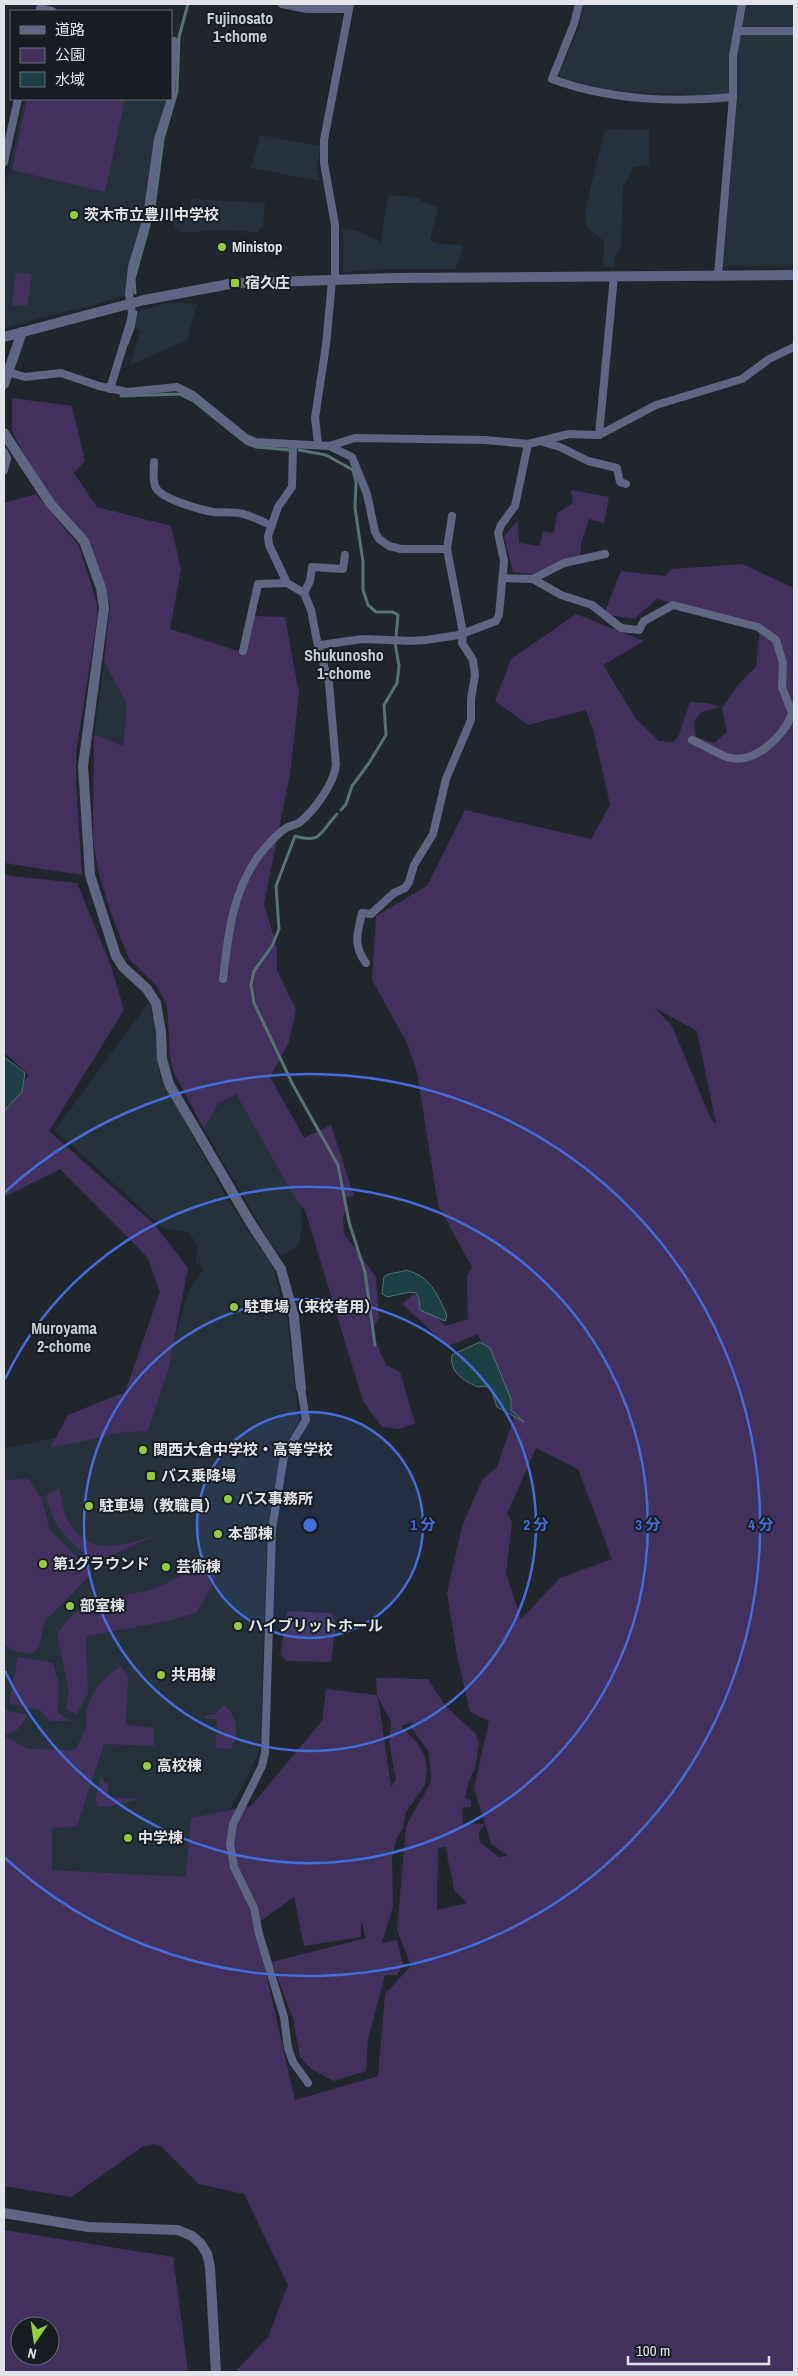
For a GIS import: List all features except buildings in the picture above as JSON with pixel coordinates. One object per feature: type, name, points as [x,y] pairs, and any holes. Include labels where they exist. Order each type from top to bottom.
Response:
[{"type":"street","points":[[282,4],[307,9],[350,6],[324,140],[324,162],[335,225],[333,281],[315,418],[318,444]]},
{"type":"street","points":[[579,4],[574,24],[552,79],[568,85],[609,94],[652,98],[732,97]]},
{"type":"street","points":[[718,275],[734,56],[742,4]]},
{"type":"street","points":[[739,31],[794,31]]},
{"type":"street","points":[[172,78],[174,41]]},
{"type":"street","points":[[4,162],[18,100]]},
{"type":"street","points":[[110,389],[129,330],[132,312],[130,281],[132,267],[147,217],[158,139],[170,100]]},
{"type":"street","points":[[4,337],[131,303],[236,283],[394,278],[794,275]]},
{"type":"street","points":[[599,435],[614,276]]},
{"type":"street","points":[[4,384],[22,332]]},
{"type":"street","points":[[329,446],[355,438],[485,440],[528,444],[568,434],[599,435],[656,405],[742,379],[769,359],[794,347]]},
{"type":"street","points":[[8,372],[22,377],[60,373],[110,389],[131,392],[177,387],[193,395],[250,440],[329,446],[352,457],[367,494],[375,532],[379,539],[389,546],[401,549],[447,548]]},
{"type":"street","points":[[4,434],[50,503],[84,541],[102,588],[104,608],[83,766],[90,875],[99,908],[116,956],[123,967],[147,989],[156,1003],[161,1032],[162,1059],[169,1084],[250,1222],[281,1269],[294,1317],[306,1420],[284,1456],[272,1529],[265,1753],[262,1766],[233,1824],[230,1844],[234,1866],[254,1908],[259,1934],[284,2017],[288,2048],[293,2062],[308,2083]]},
{"type":"street","points":[[542,441],[560,447],[588,462],[617,468],[620,482],[626,484]]},
{"type":"street","points":[[287,583],[268,545],[278,507],[292,487],[293,444]]},
{"type":"street","points":[[320,645],[374,638],[416,641],[463,633],[496,621],[499,615],[504,561],[498,533],[501,525],[515,506],[528,444]]},
{"type":"street","points":[[4,452],[7,458],[4,470]]},
{"type":"street","points":[[154,462],[154,480],[156,488],[161,493],[191,506],[214,512],[233,512],[248,515],[272,526]]},
{"type":"street","points":[[366,963],[356,947],[362,913],[371,914],[394,893],[405,888],[409,882],[414,865],[433,834],[446,779],[471,720],[471,699],[475,675],[473,660],[462,643],[463,633],[447,548],[452,516]]},
{"type":"street","points":[[534,580],[564,563],[604,554]]},
{"type":"street","points":[[304,593],[310,581],[312,567],[343,569],[345,555]]},
{"type":"street","points":[[503,578],[534,580],[561,595],[592,605],[621,628],[639,630],[644,621],[673,605],[758,627],[776,640],[783,663],[782,687],[792,713],[785,728],[773,741],[751,756],[742,758],[727,757],[692,740]]},
{"type":"street","points":[[223,979],[228,934],[237,897],[258,858],[285,828],[300,822],[326,792],[334,777],[336,764],[330,683],[312,610],[304,593],[287,583],[258,584],[242,651]]},
{"type":"street","points":[[4,2213],[88,2227],[178,2230],[192,2236],[207,2254],[210,2267],[216,2372]]},
{"type":"shaded area","points":[[584,4],[794,4],[794,266],[723,266],[737,97],[611,91],[562,78],[559,74],[578,31]]},
{"type":"shaded area","name":"茨木市立豊川中学校","points":[[25,100],[167,100],[157,128],[146,203],[141,227],[133,248],[125,296],[4,328],[4,190]]},
{"type":"shaded area","points":[[605,129],[649,130],[649,165],[634,167],[623,187],[621,247],[614,260],[615,267],[603,267],[604,241],[587,227],[585,210]]},
{"type":"shaded area","points":[[260,135],[321,146],[316,168],[320,181],[251,168]]},
{"type":"shaded area","points":[[388,195],[421,198],[421,201],[438,207],[430,240],[438,244],[463,245],[456,269],[385,269],[343,272],[344,243],[342,229],[356,230],[381,242]]},
{"type":"shaded area","points":[[191,199],[265,203],[263,227],[257,232],[217,230],[181,233],[175,229],[174,221],[184,223],[185,209],[190,210]]},
{"type":"shaded area","points":[[172,302],[197,304],[187,340],[130,365],[140,331],[134,327],[138,311]]},
{"type":"shaded area","points":[[104,662],[127,704],[123,746],[94,734]]},
{"type":"shaded area","name":"関西大倉中学校・高等学校","points":[[149,1002],[156,1030],[159,1074],[230,1204],[273,1267],[288,1324],[299,1420],[281,1453],[267,1528],[260,1750],[240,1791],[179,1899],[25,1886],[4,1836],[4,1448],[150,1420],[189,1290],[204,1269],[196,1263],[197,1244],[189,1233],[163,1228],[55,1130]]},
{"type":"shaded area","points":[[236,1094],[301,1206],[302,1228],[298,1245],[281,1256],[270,1242],[204,1129],[218,1104]]},
{"type":"green space","points":[[27,100],[125,100],[105,192],[12,170]]},
{"type":"green space","points":[[16,272],[32,274],[27,307],[12,305]]},
{"type":"green space","points":[[12,398],[72,406],[85,461],[74,473],[97,507],[171,526],[181,569],[170,629],[244,653],[254,616],[285,617],[299,693],[290,774],[264,904],[277,948],[277,970],[296,1010],[289,1042],[270,1077],[304,1138],[331,1125],[354,1196],[347,1197],[343,1221],[344,1234],[376,1277],[379,1318],[371,1331],[386,1365],[400,1372],[415,1423],[400,1429],[382,1427],[363,1401],[305,1210],[298,1203],[236,1094],[218,1104],[204,1129],[174,1073],[170,1056],[167,1006],[157,986],[129,959],[112,916],[98,871],[93,839],[94,734],[123,746],[127,704],[104,662],[110,605],[88,538],[40,484],[12,431]]},
{"type":"green space","points":[[571,490],[609,497],[604,523],[589,519],[581,543],[580,557],[537,575],[513,572],[504,536],[518,520],[519,543],[540,546],[543,531],[554,533],[557,513],[573,503]]},
{"type":"green space","points":[[36,494],[79,546],[97,604],[97,619],[76,753],[76,784],[82,875],[4,863],[4,503]]},
{"type":"green space","points":[[742,564],[794,588],[794,2372],[235,2372],[268,2337],[288,2285],[244,2194],[199,2184],[162,2147],[154,2144],[142,2147],[71,2197],[4,2186],[4,1736],[28,1749],[75,1750],[86,1729],[86,1711],[95,1689],[108,1675],[121,1666],[128,1676],[126,1725],[153,1728],[154,1746],[104,1744],[77,1826],[52,1828],[52,1870],[186,1877],[191,1818],[251,1806],[322,1721],[326,1689],[377,1695],[376,1678],[428,1679],[446,1707],[475,1733],[479,1743],[475,1770],[469,1780],[465,1798],[471,1801],[471,1807],[462,1808],[463,1824],[485,1824],[474,1788],[489,1721],[470,1712],[457,1655],[447,1593],[462,1527],[482,1480],[497,1467],[514,1417],[478,1334],[448,1346],[402,1304],[414,1294],[445,1326],[468,1319],[467,1276],[472,1267],[438,1205],[417,1072],[407,1043],[372,980],[376,916],[427,886],[465,810],[591,839],[610,805],[594,733],[586,710],[528,725],[495,701],[511,659],[576,614],[644,641],[603,665],[636,719],[659,741],[674,742],[679,735],[690,702],[707,703],[720,707],[701,712],[694,721],[696,737],[714,743],[727,732],[722,708],[738,685],[756,667],[760,626],[657,599],[634,619],[604,614],[621,571],[665,576],[672,569]],"holes":[[[655,1008],[697,1031],[716,1124],[711,1119],[672,1026]],[[536,1448],[578,1469],[612,1559],[560,1578],[521,1619],[506,1573],[512,1522],[507,1514]],[[378,1697],[391,1722],[389,1742],[396,1780],[391,1786]],[[412,1722],[411,1728],[429,1752],[431,1782],[406,1826],[397,1930],[411,1966],[385,1994],[378,2076],[295,2100],[255,1925],[294,1897],[304,1946],[361,1937],[361,1921],[366,1938],[272,1962],[293,2019],[300,2057],[311,2069],[334,2081],[366,2071],[368,2039],[385,1975],[397,1975],[403,1965],[397,1940],[382,1943],[393,1907],[392,1857],[396,1840],[403,1828],[406,1812],[425,1785],[427,1768],[425,1757],[418,1744],[401,1726]],[[485,1824],[491,1844],[508,1856],[499,1857],[480,1842],[479,1832]],[[446,1847],[454,1890],[467,1903],[437,1910],[438,1848]]]},
{"type":"green space","points":[[4,873],[12,876],[77,883],[111,966],[124,1010],[49,1131],[155,1225],[188,1268],[169,1366],[148,1431],[125,1432],[50,1448],[68,1415],[125,1392],[160,1292],[148,1258],[60,1169],[4,1197],[4,1108],[29,1075],[4,1052]]},
{"type":"green space","name":"第1グラウンド","points":[[28,1479],[42,1499],[50,1530],[92,1573],[45,1621],[39,1647],[31,1654],[14,1651],[4,1644],[4,1480]]},
{"type":"green space","points":[[59,1489],[65,1515],[69,1523],[78,1534],[88,1541],[97,1545],[108,1546],[130,1543],[154,1536],[94,1563],[70,1541],[53,1517],[46,1495]]},
{"type":"green space","points":[[196,1567],[210,1567],[216,1578],[197,1612],[168,1621],[86,1636],[88,1693],[77,1714],[66,1709],[69,1691],[57,1635],[67,1621],[89,1604],[155,1588],[176,1579]]},
{"type":"green space","points":[[288,1611],[332,1613],[336,1624],[331,1662],[287,1661],[281,1655]]},
{"type":"green space","points":[[18,1657],[53,1663],[59,1684],[58,1713],[71,1721],[51,1721],[41,1711],[9,1703]]},
{"type":"green space","points":[[224,1705],[232,1715],[236,1726],[234,1743],[231,1749],[216,1748],[217,1719],[205,1719],[205,1716],[217,1713]]},
{"type":"green space","points":[[4,1710],[28,1715],[17,1730],[4,1736]]},
{"type":"green space","points":[[102,1774],[103,1783],[108,1783],[108,1797],[140,1799],[107,1807],[98,1806],[95,1799]]},
{"type":"green space","points":[[4,2230],[173,2257],[188,2372],[4,2372]]},
{"type":"water","points":[[4,1057],[25,1073],[22,1092],[4,1111]]},
{"type":"water","points":[[406,1270],[421,1277],[432,1286],[447,1315],[445,1321],[420,1310],[419,1299],[416,1293],[410,1292],[387,1297],[382,1294],[384,1277]]},
{"type":"water","points":[[480,1342],[490,1348],[511,1399],[511,1410],[524,1422],[497,1407],[491,1389],[485,1386],[478,1387],[473,1385],[455,1371],[452,1355]]},
{"type":"waterway","points":[[135,293],[134,279],[154,207],[163,139],[177,91],[179,37],[188,4]]},
{"type":"waterway","points":[[127,344],[136,312]]},
{"type":"waterway","points":[[121,396],[180,394],[195,402],[246,443],[256,447],[290,450]]},
{"type":"waterway","points":[[299,450],[326,455],[353,470],[356,482],[355,508],[363,562],[363,590],[368,605],[376,612],[393,612],[398,615],[396,637]]},
{"type":"waterway","points":[[341,810],[346,804],[352,786],[386,735],[384,705],[397,683],[399,666],[395,643]]},
{"type":"waterway","points":[[337,814],[320,835],[311,838],[295,836],[276,886],[279,929],[272,946],[254,971],[251,985],[254,1003],[293,1085],[338,1165],[349,1222],[365,1272],[375,1345]]},
{"type":"place","name":"茨木市立豊川中学校","points":[[74,215]]},
{"type":"place","name":"Ministop","points":[[222,247]]},
{"type":"place","name":"宿久庄","points":[[235,283]]},
{"type":"place","name":"駐車場（来校者用）","points":[[234,1307]]},
{"type":"place","name":"関西大倉中学校・高等学校","points":[[143,1450]]},
{"type":"place","name":"バス乗降場","points":[[151,1476]]},
{"type":"place","name":"バス事務所","points":[[228,1499]]},
{"type":"place","name":"駐車場（教職員）","points":[[89,1506]]},
{"type":"place","name":"本部棟","points":[[218,1534]]},
{"type":"place","name":"第1グラウンド","points":[[43,1564]]},
{"type":"place","name":"芸術棟","points":[[166,1567]]},
{"type":"place","name":"部室棟","points":[[70,1606]]},
{"type":"place","name":"ハイブリットホール","points":[[238,1626]]},
{"type":"place","name":"共用棟","points":[[161,1675]]},
{"type":"place","name":"高校棟","points":[[147,1766]]},
{"type":"place","name":"中学棟","points":[[128,1838]]},
{"type":"district","name":"Fujinosato 1-chome","points":[[240,27]]},
{"type":"district","name":"Shukunosho 1-chome","points":[[344,664]]},
{"type":"district","name":"Muroyama 2-chome","points":[[64,1337]]}]
